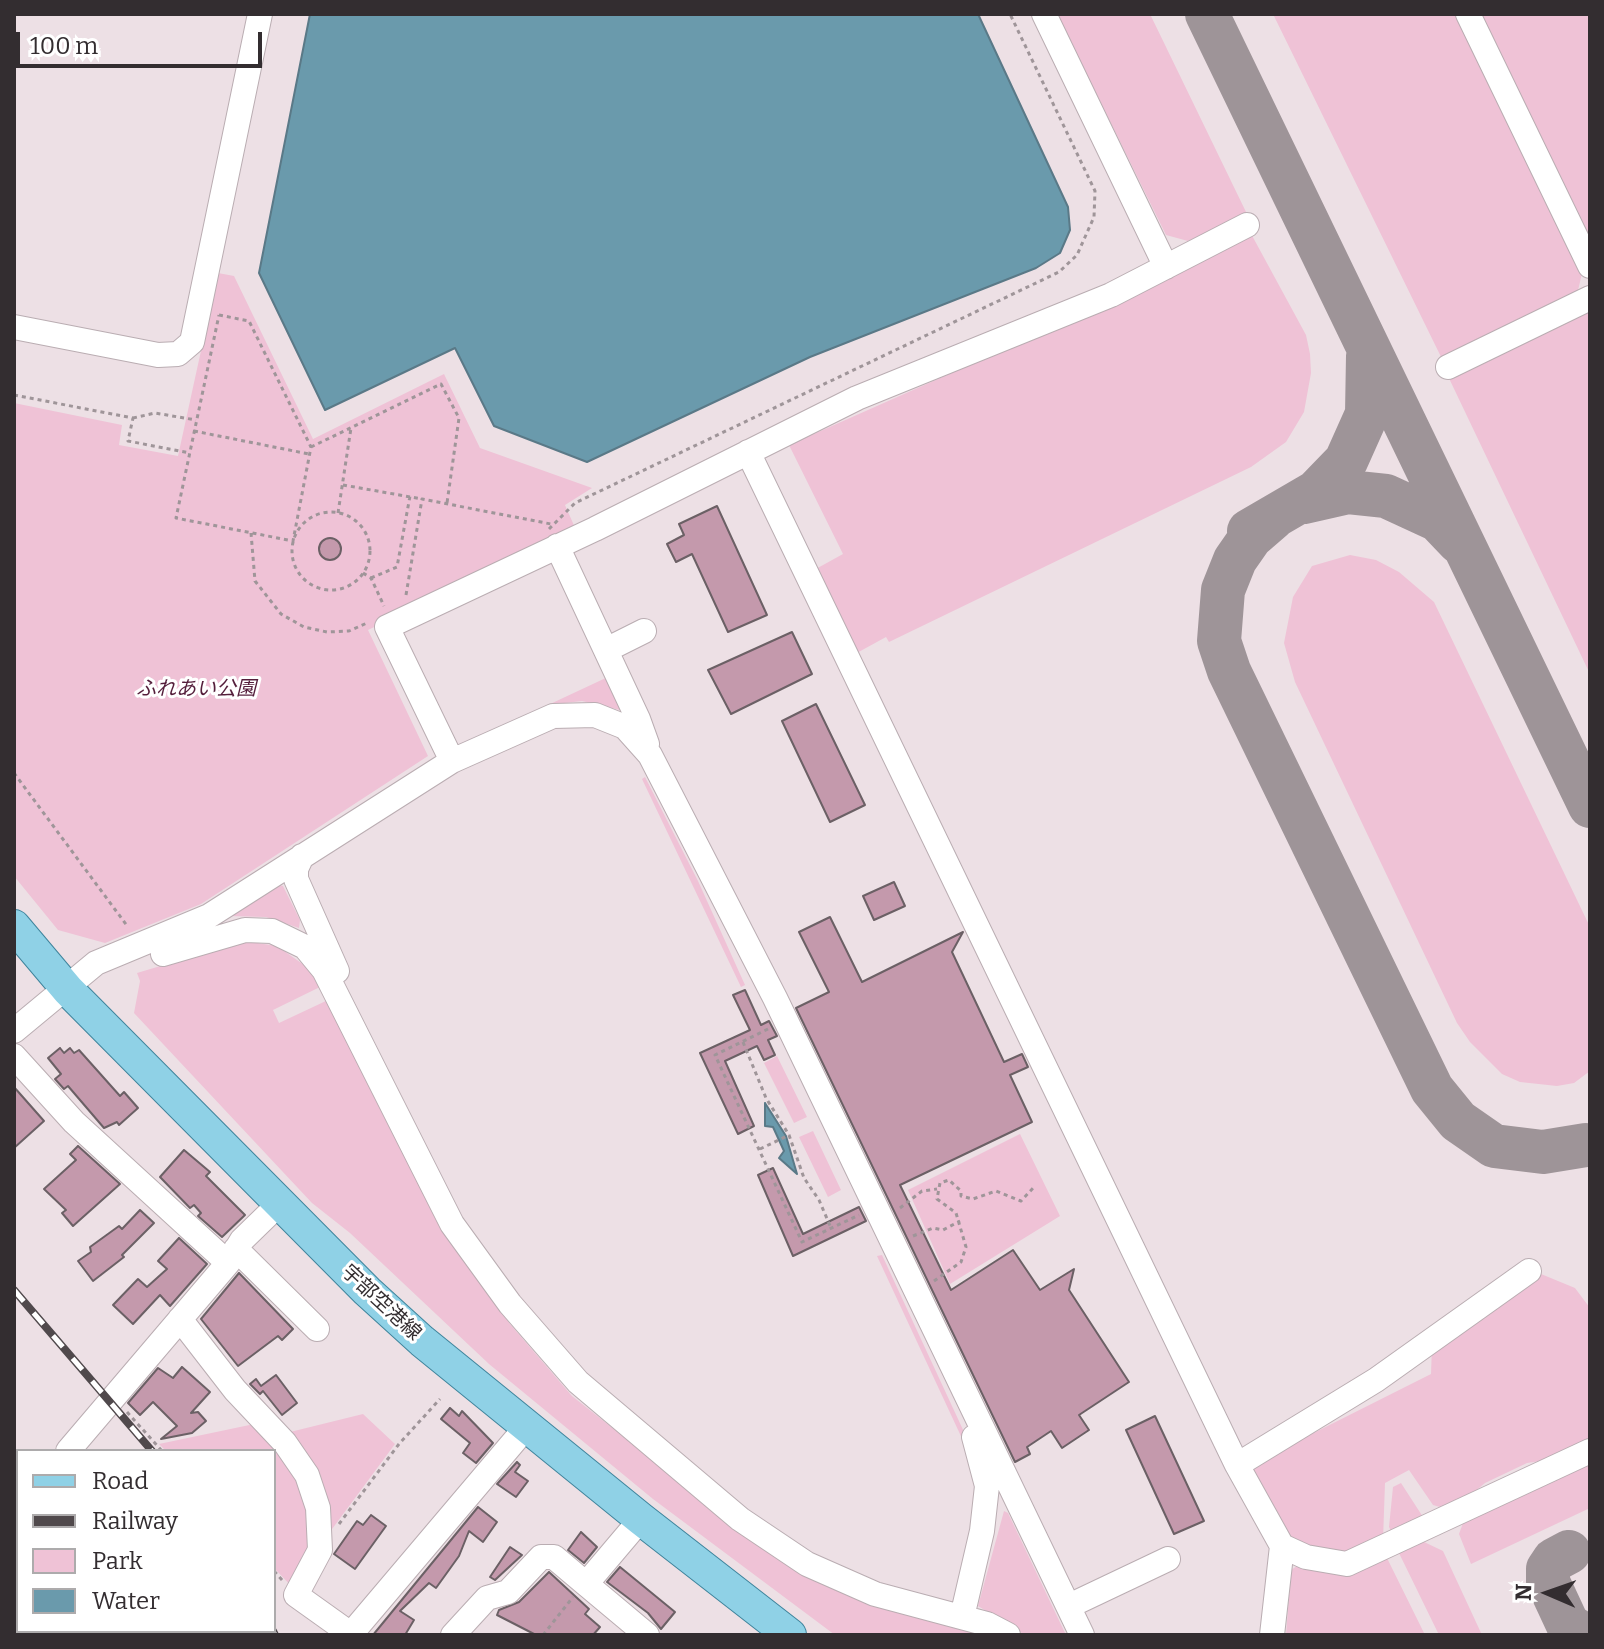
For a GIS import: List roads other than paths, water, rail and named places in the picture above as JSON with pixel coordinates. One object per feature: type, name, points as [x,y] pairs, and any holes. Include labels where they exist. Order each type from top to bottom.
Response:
[{"type":"main road","name":"宇部空港線","points":[[14,926],[68,990],[278,1205],[422,1341],[790,1635]]},
{"type":"street","points":[[14,327],[169,356],[192,342],[260,14]]},
{"type":"street","points":[[1044,14],[1166,267]]},
{"type":"street","points":[[1468,14],[1590,266]]},
{"type":"street","points":[[452,761],[387,627],[857,398],[1111,295],[1247,225]]},
{"type":"street","points":[[1448,367],[1590,298]]},
{"type":"street","points":[[748,452],[1237,1465],[1282,1546],[1272,1635]]},
{"type":"street","points":[[557,546],[638,719],[650,755],[775,998],[1082,1635]]},
{"type":"street","points":[[606,650],[644,631]]},
{"type":"street","points":[[14,1031],[68,990],[96,963],[192,925],[452,761],[541,721],[579,713],[611,720],[625,727],[650,755]]},
{"type":"street","points":[[302,856],[296,869],[299,888],[341,980],[375,1071]]},
{"type":"street","points":[[68,990],[215,936],[245,930],[272,931],[296,941],[315,957],[421,1167],[473,1255],[545,1346],[601,1404],[740,1519],[807,1564],[875,1594],[962,1617],[1008,1635]]},
{"type":"street","points":[[14,1056],[74,1122],[317,1329]]},
{"type":"street","points":[[70,1449],[278,1205]]},
{"type":"street","points":[[1237,1465],[1376,1380],[1529,1271]]},
{"type":"street","points":[[180,1319],[221,1373],[299,1461],[313,1490],[320,1522],[320,1550],[296,1595],[352,1635],[528,1425]]},
{"type":"street","points":[[937,1330],[940,1363],[977,1444],[987,1486],[982,1531],[962,1617]]},
{"type":"street","points":[[1282,1546],[1306,1557],[1347,1564],[1441,1523],[1590,1451]]},
{"type":"street","points":[[585,1584],[641,1519]]},
{"type":"street","points":[[453,1635],[487,1598],[508,1592],[541,1557],[554,1557],[647,1635]]},
{"type":"street","points":[[1069,1606],[1168,1559]]},
{"type":"water","points":[[310,14],[978,14],[1068,207],[1070,230],[1060,253],[1036,268],[810,357],[587,462],[494,426],[455,348],[325,410],[259,273]]},
{"type":"water","points":[[765,1103],[786,1136],[797,1174],[779,1158],[784,1151],[773,1127],[765,1126]]},
{"type":"railway","points":[[14,1290],[150,1449]]},
{"type":"park label","name":"ふれあい公園","points":[[196,689]]}]
